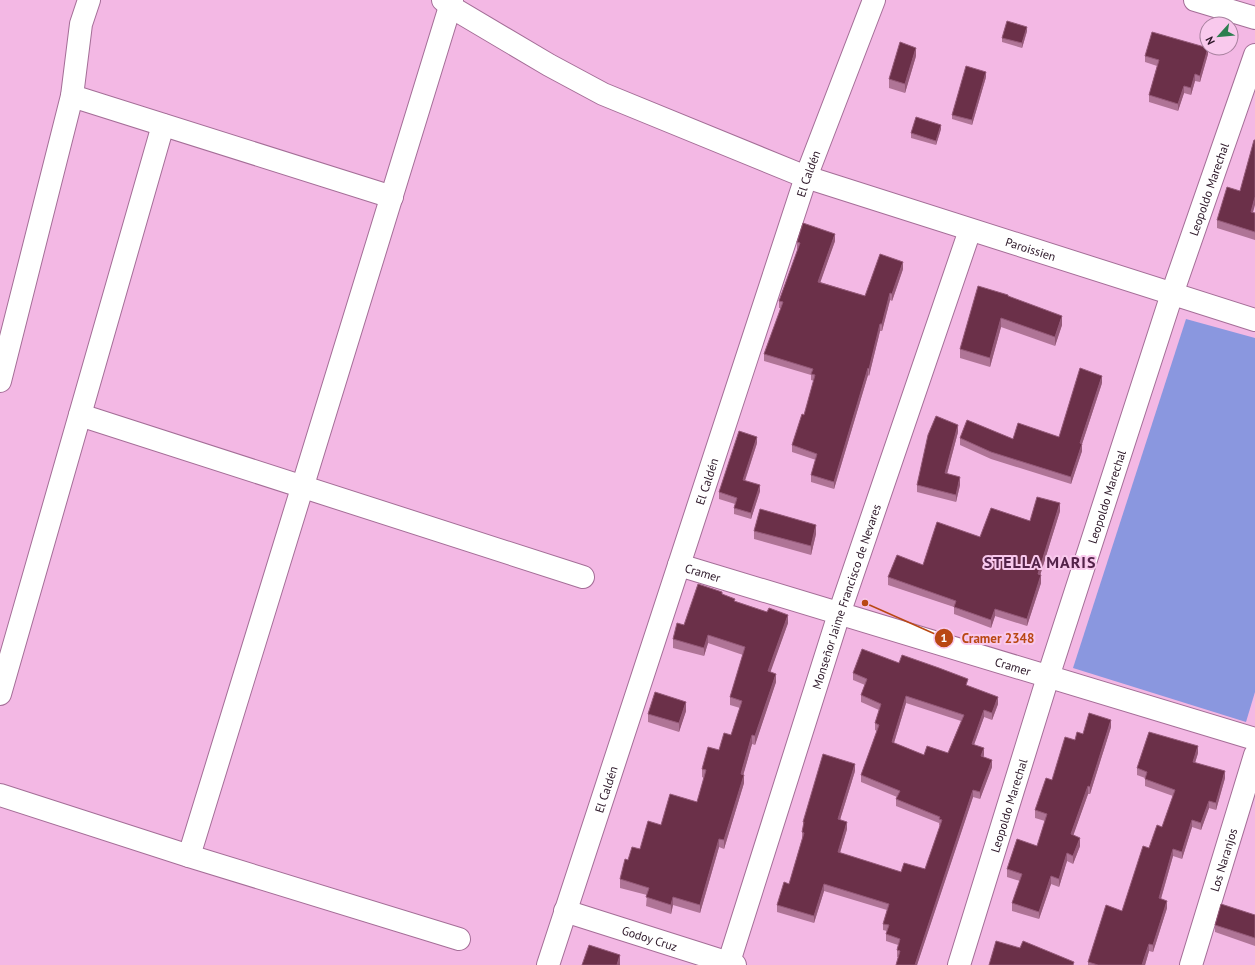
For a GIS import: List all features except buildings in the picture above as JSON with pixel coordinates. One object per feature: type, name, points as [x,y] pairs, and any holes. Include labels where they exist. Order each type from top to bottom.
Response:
[{"type":"street","points":[[0,381],[72,96],[81,24],[89,0]]},
{"type":"street","name":"El Caldén","points":[[548,965],[806,177],[874,0]]},
{"type":"street","points":[[1195,0],[1255,18]]},
{"type":"street","points":[[189,856],[392,197],[449,2]]},
{"type":"street","name":"Paroissien","points":[[449,2],[549,65],[603,94],[806,177],[1255,320]]},
{"type":"street","name":"Leopoldo Marechal","points":[[959,965],[1048,677],[1172,294],[1255,55]]},
{"type":"street","points":[[72,96],[392,197]]},
{"type":"street","points":[[0,694],[163,125]]},
{"type":"street","name":"Monseñor Jaime Francisco de Nevares","points":[[731,964],[839,614],[970,230]]},
{"type":"street","points":[[80,415],[583,577]]},
{"type":"street","name":"Cramer","points":[[679,565],[1255,739]]},
{"type":"street","name":"Los Naranjos","points":[[1191,965],[1255,755]]},
{"type":"street","points":[[0,795],[189,856],[459,939]]},
{"type":"street","name":"Godoy Cruz","points":[[566,911],[731,964]]},
{"type":"shaded area","points":[[1186,319],[1255,338],[1255,692],[1246,722],[1073,668]]},
{"type":"place","name":"Cramer 2348","points":[[865,603]]},
{"type":"district","name":"STELLA MARIS","points":[[1040,562]]}]
